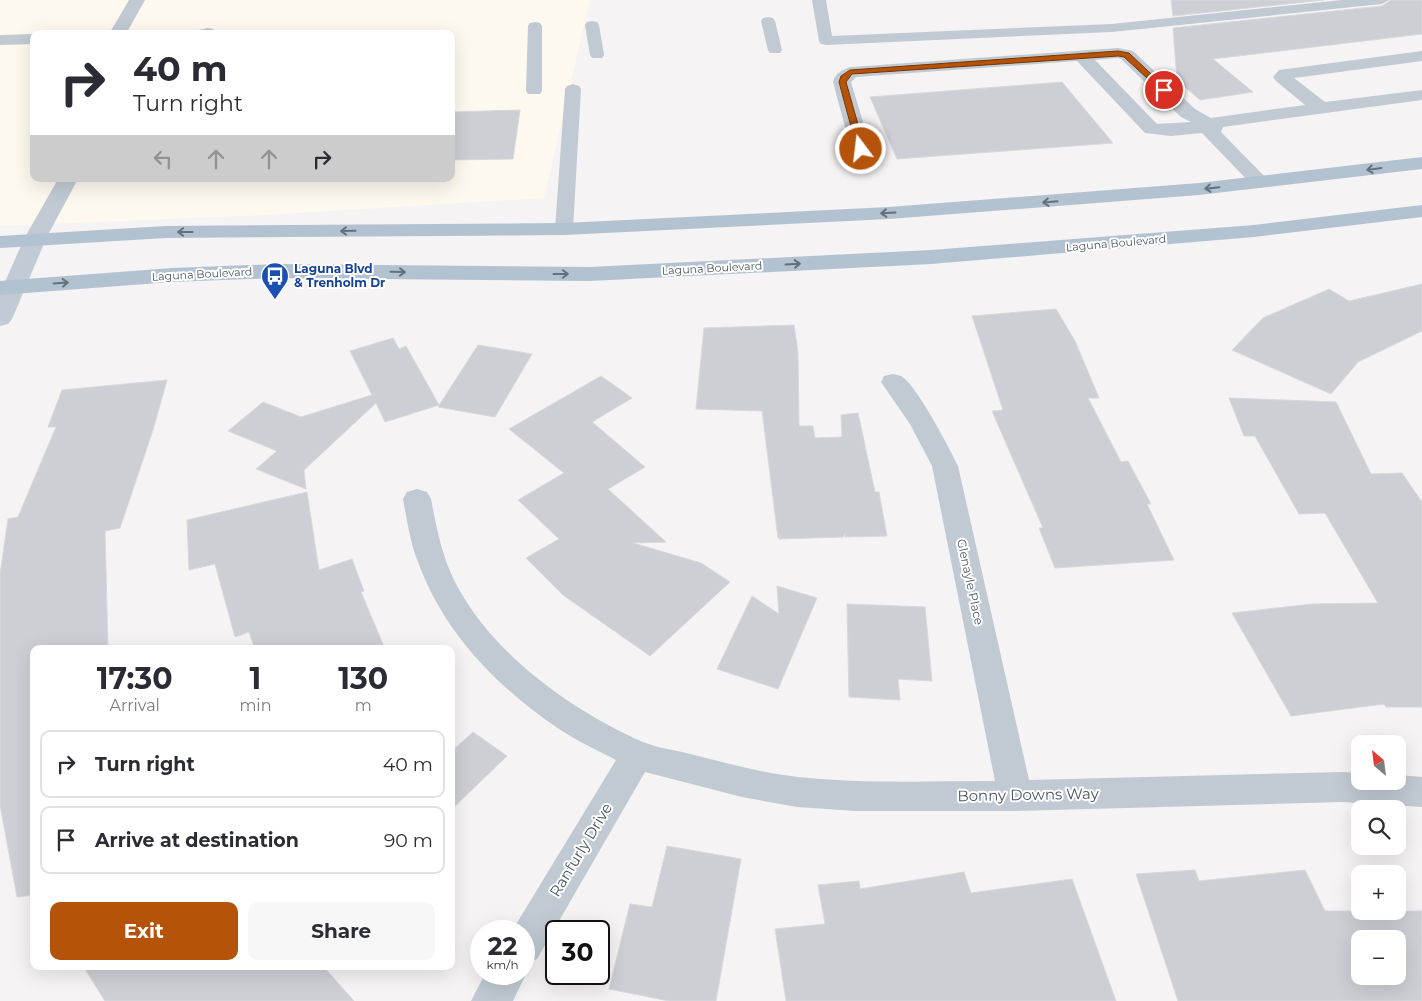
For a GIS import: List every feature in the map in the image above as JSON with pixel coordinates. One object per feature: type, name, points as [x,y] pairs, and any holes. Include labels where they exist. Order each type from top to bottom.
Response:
[{"type":"main road","points":[[0,242],[166,232],[564,229],[890,213],[1056,202],[1260,182],[1422,163]]},
{"type":"main road","name":"Laguna Boulevard","points":[[6,288],[172,275],[268,271],[590,274],[931,257],[1254,231],[1422,211]]},
{"type":"street","points":[[120,30],[134,9],[137,0]]},
{"type":"street","points":[[0,40],[30,39]]},
{"type":"street","points":[[861,149],[842,82],[843,78],[850,72],[1082,56],[1126,55],[1188,113],[1212,126]]},
{"type":"street","points":[[1082,56],[1152,129],[1170,130],[1212,126],[1218,122],[1422,95]]},
{"type":"street","points":[[1322,109],[1282,77],[1286,74],[1422,56]]},
{"type":"street","points":[[1212,126],[1211,133],[1260,182]]},
{"type":"street","points":[[0,319],[6,288],[66,182]]},
{"type":"street","name":"Glenayle Place","points":[[893,382],[915,409],[932,436],[945,466],[1015,796]]},
{"type":"street","name":"Bonny Downs Way","points":[[417,499],[432,562],[448,596],[470,629],[498,661],[532,692],[572,720],[638,755],[742,782],[797,792],[856,796],[1015,796],[1342,787],[1422,792]]},
{"type":"street","name":"Ranfurly Drive","points":[[535,928],[638,755]]},
{"type":"street","points":[[491,1001],[500,985]]},
{"type":"lane","points":[[818,0],[826,41],[1112,28],[1382,0]]},
{"type":"lane","points":[[768,21],[776,50]]},
{"type":"lane","points":[[592,25],[597,56]]},
{"type":"lane","points":[[534,90],[535,26]]},
{"type":"lane","points":[[564,229],[573,89]]},
{"type":"shaded area","points":[[0,0],[590,0],[544,198],[266,215],[0,226]]},
{"type":"building","points":[[1171,0],[1324,0],[1173,16]]},
{"type":"building","points":[[1391,0],[1422,0],[1422,34],[1213,59],[1253,92],[1200,100],[1177,80],[1173,28],[1382,6]]},
{"type":"building","points":[[1062,82],[1113,143],[897,159],[870,97]]},
{"type":"building","points":[[520,110],[513,159],[455,160],[455,112]]},
{"type":"building","points":[[1422,284],[1422,331],[1358,362],[1331,394],[1232,350],[1263,318],[1329,289],[1349,301]]},
{"type":"building","points":[[1056,309],[1075,341],[1099,398],[1088,398],[1121,462],[1128,461],[1151,504],[1147,504],[1174,560],[1055,568],[1039,528],[1043,528],[992,411],[1003,410],[972,316]]},
{"type":"building","points":[[794,325],[798,352],[799,426],[813,426],[815,438],[842,437],[841,415],[858,413],[875,492],[879,492],[887,536],[845,537],[845,533],[843,537],[779,539],[781,535],[778,538],[762,411],[696,409],[704,328]]},
{"type":"building","points":[[393,338],[399,349],[406,346],[439,405],[385,422],[376,403],[304,470],[306,489],[256,469],[277,451],[228,431],[263,402],[301,417],[372,395],[350,351]]},
{"type":"building","points":[[478,345],[532,354],[495,417],[438,407]]},
{"type":"building","points":[[601,376],[632,398],[592,422],[645,467],[608,489],[666,542],[633,543],[701,563],[730,582],[650,656],[563,595],[526,558],[559,539],[518,500],[564,473],[509,429]]},
{"type":"building","points":[[167,380],[153,430],[120,528],[105,531],[108,645],[30,645],[30,895],[17,897],[0,805],[0,574],[8,519],[18,517],[56,427],[48,427],[62,390]]},
{"type":"building","points":[[1229,398],[1336,402],[1371,474],[1402,473],[1422,502],[1422,707],[1386,707],[1384,704],[1291,716],[1232,613],[1312,604],[1378,603],[1325,513],[1299,514],[1255,436],[1244,436]]},
{"type":"building","points":[[307,492],[319,570],[352,559],[364,591],[361,592],[383,645],[254,645],[249,632],[235,637],[215,564],[189,570],[187,520]]},
{"type":"building","points":[[777,586],[817,598],[778,689],[717,669],[752,596],[779,614]]},
{"type":"building","points":[[847,604],[925,607],[932,681],[898,679],[900,700],[849,697]]},
{"type":"building","points":[[473,732],[507,756],[455,806],[455,748]]},
{"type":"building","points":[[667,846],[741,859],[716,1001],[669,1001],[609,989],[630,904],[652,907]]},
{"type":"building","points":[[1195,870],[1199,881],[1305,870],[1325,911],[1351,911],[1351,920],[1406,920],[1406,911],[1422,911],[1422,1001],[1178,1001],[1136,874]]},
{"type":"building","points":[[964,872],[971,893],[1072,879],[1116,1001],[786,1001],[775,929],[825,924],[818,885],[859,881],[860,889]]},
{"type":"building","points":[[86,970],[327,970],[354,1001],[105,1001]]},
{"type":"place","name":"Laguna Blvd & Trenholm Dr","points":[[275,300]]},
{"type":"route","points":[[861,149],[842,82],[846,74],[850,72],[1118,54],[1126,55],[1164,90]]}]
